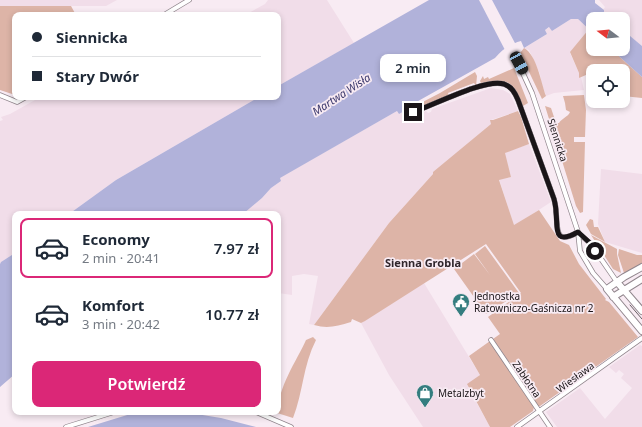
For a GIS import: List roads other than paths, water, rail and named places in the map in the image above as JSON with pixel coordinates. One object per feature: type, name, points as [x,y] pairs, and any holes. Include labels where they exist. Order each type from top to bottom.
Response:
[{"type":"street","points":[[169,12],[189,0]]},
{"type":"street","name":"Siennicka","points":[[515,56],[527,78],[535,101],[578,232],[580,251],[593,273],[642,331]]},
{"type":"street","points":[[413,112],[487,84],[501,83],[510,88],[518,100],[554,199],[556,230],[558,234],[565,238],[578,232]]},
{"type":"street","points":[[0,95],[12,100]]},
{"type":"street","name":"Siennicka","points":[[578,232],[590,243],[623,290],[642,311]]},
{"type":"street","points":[[607,289],[642,267]]},
{"type":"street","points":[[613,297],[642,279]]},
{"type":"street","name":"Wiesława","points":[[517,427],[642,338]]},
{"type":"street","name":"Zabłotna","points":[[491,340],[550,427]]},
{"type":"street","points":[[66,427],[104,415]]},
{"type":"street","points":[[263,415],[291,427]]},
{"type":"water","name":"Martwa Wisła","points":[[429,0],[595,0],[595,3],[604,10],[604,12],[586,12],[586,26],[578,19],[571,19],[552,31],[549,27],[545,30],[547,34],[524,48],[521,41],[510,45],[495,58],[411,105],[412,107],[399,114],[397,111],[280,178],[281,181],[271,188],[247,211],[73,211],[116,180],[254,100],[281,100],[281,84]]},
{"type":"water","points":[[630,36],[642,46],[642,77],[630,66],[630,64],[628,64],[619,56],[630,56]]},
{"type":"water","points":[[12,255],[12,377],[0,387],[0,264]]},
{"type":"water","points":[[127,415],[202,415],[256,427],[88,427]]},
{"type":"tram line","points":[[630,305],[642,319]]},
{"type":"place","name":"Jednostka Ratowniczo-Gaśnicza nr 2","points":[[461,317]]},
{"type":"place","name":"Metalzbyt","points":[[425,408]]},
{"type":"district","name":"Sienna Grobla","points":[[423,262]]}]
